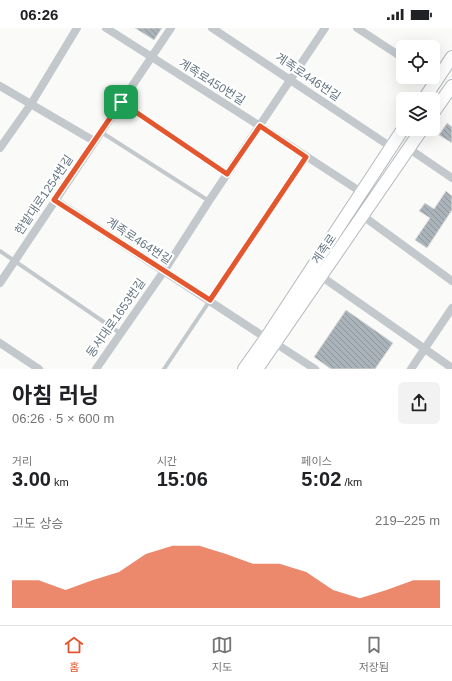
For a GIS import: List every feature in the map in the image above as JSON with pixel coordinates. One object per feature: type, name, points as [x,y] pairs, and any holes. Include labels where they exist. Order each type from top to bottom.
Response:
[{"type":"main road","points":[[440,71],[452,56]]},
{"type":"main road","points":[[440,104],[451,89]]},
{"type":"main road","name":"계족로","points":[[261,368],[271,340],[311,270],[398,136]]},
{"type":"main road","name":"계족로","points":[[244,369],[271,340],[321,277],[417,136]]},
{"type":"street","points":[[0,148],[31,104],[77,28]]},
{"type":"street","name":"계족로450번길","points":[[106,28],[361,192]]},
{"type":"street","name":"한밭대로1254번길","points":[[0,282],[171,28]]},
{"type":"street","name":"계족로446번길","points":[[212,28],[391,147]]},
{"type":"street","name":"동서대로1653번길","points":[[96,369],[164,271],[325,28]]},
{"type":"street","points":[[357,28],[396,53]]},
{"type":"street","points":[[440,83],[451,89]]},
{"type":"street","points":[[0,86],[94,141]]},
{"type":"street","points":[[408,148],[452,178]]},
{"type":"street","name":"계족로464번길","points":[[54,200],[315,369]]},
{"type":"street","points":[[363,216],[452,281]]},
{"type":"street","points":[[311,270],[452,368]]},
{"type":"street","points":[[411,369],[451,311]]},
{"type":"street","points":[[0,343],[39,369]]},
{"type":"lane","points":[[121,102],[227,174]]},
{"type":"lane","points":[[101,132],[209,201]]},
{"type":"lane","points":[[164,369],[306,157]]},
{"type":"lane","points":[[0,252],[120,333]]},
{"type":"building","points":[[135,28],[162,28],[154,40]]},
{"type":"building","points":[[447,123],[452,127],[452,143],[440,136]]},
{"type":"building","points":[[446,191],[452,196],[452,210],[427,248],[415,240],[430,218],[419,211],[425,203],[434,209]]},
{"type":"building","points":[[346,310],[393,343],[375,369],[331,369],[314,357]]},
{"type":"route","points":[[121,102],[227,174],[260,126],[306,157],[210,300],[54,200],[121,102]]}]
